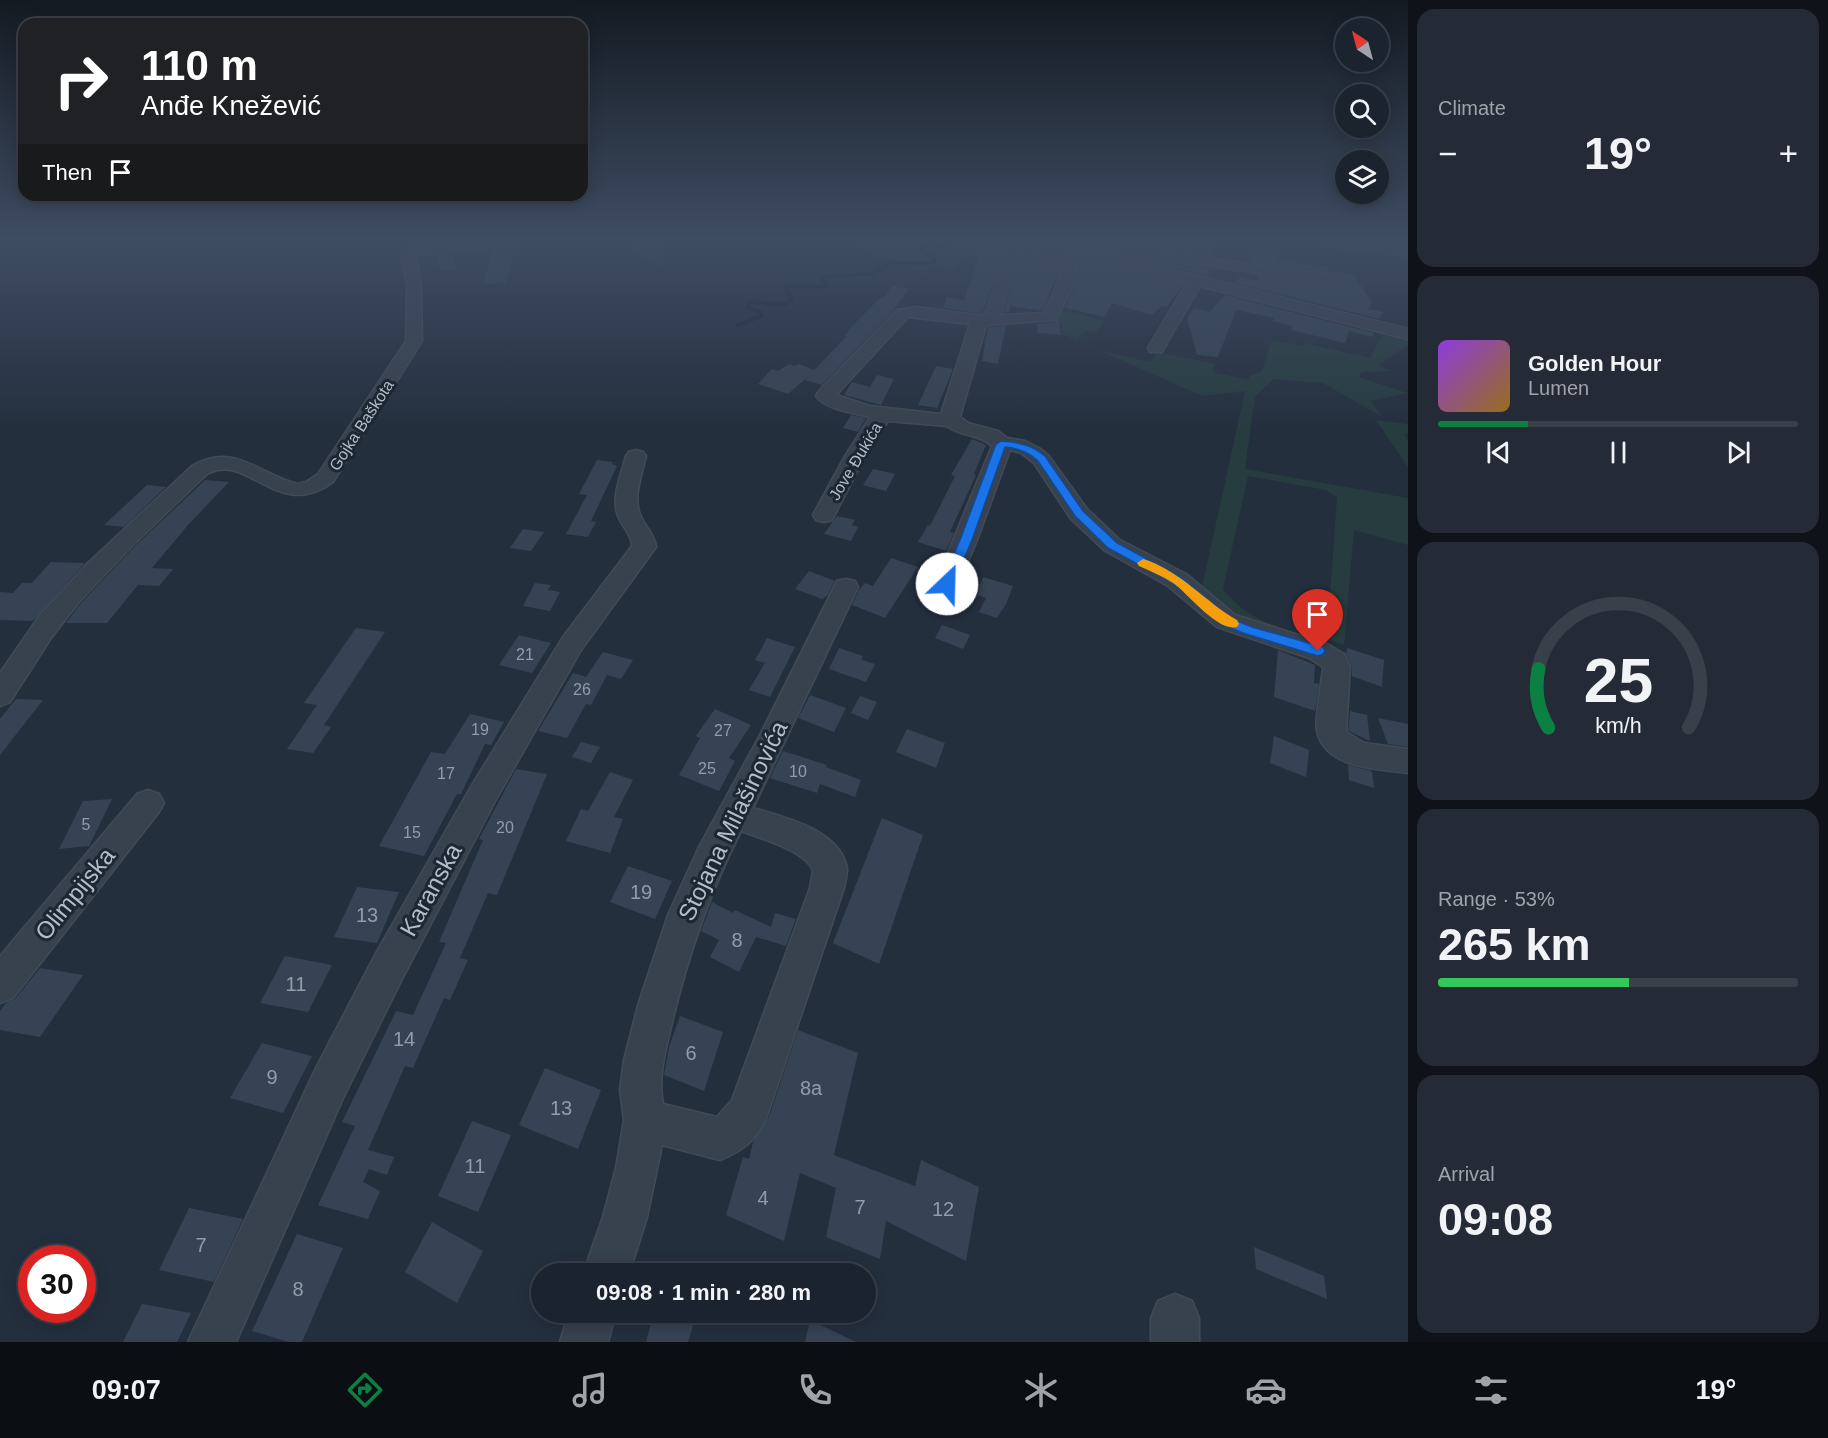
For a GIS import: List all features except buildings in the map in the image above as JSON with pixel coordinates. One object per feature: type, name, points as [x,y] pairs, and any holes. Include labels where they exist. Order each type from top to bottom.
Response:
[{"type":"street","name":"Gojka Baškota","points":[[0,695],[57,612],[143,522],[200,470],[215,463],[230,462],[295,491],[314,487],[326,478],[414,341],[414,305]]},
{"type":"street","points":[[952,421],[950,417],[992,305]]},
{"type":"street","name":"Jove Đukića","points":[[1055,305],[1052,316],[985,320],[916,312],[903,313],[825,396],[855,407],[891,415],[952,421],[958,427],[991,436],[1001,444],[1017,445],[1034,452],[1045,464],[1079,514],[1112,545],[1177,580],[1226,621],[1330,657],[1337,667],[1331,731],[1334,740],[1342,748],[1357,753],[1408,761]]},
{"type":"street","points":[[1156,348],[1182,305]]},
{"type":"street","points":[[1293,305],[1408,334]]},
{"type":"street","name":"Jove Đukića","points":[[824,515],[851,463],[877,421],[891,415]]},
{"type":"street","points":[[947,584],[966,540],[1001,444]]},
{"type":"street","name":"Karanska","points":[[212,1342],[330,1082],[388,968],[483,794],[561,662],[604,598],[644,547],[643,539],[627,512],[629,487],[636,456]]},
{"type":"street","name":"Stojana Milašinovića","points":[[610,1263],[637,1168],[645,1119],[640,1090],[658,1002],[685,915],[732,815],[771,742],[846,587]]},
{"type":"street","name":"Olimpijska","points":[[0,985],[148,803]]},
{"type":"street","points":[[645,1119],[720,1139],[736,1130],[748,1113],[827,888],[830,867],[822,854],[809,843],[732,815]]},
{"type":"street","points":[[584,1342],[590,1323]]},
{"type":"green space","points":[[1059,310],[1104,320],[1096,333],[1085,331],[1078,341],[1063,334],[1061,323],[1052,319]]},
{"type":"green space","points":[[1385,330],[1408,336],[1408,345],[1378,365],[1390,371],[1362,372],[1358,377],[1408,393],[1371,401],[1382,417],[1323,383],[1273,379],[1255,397],[1245,469],[1408,498],[1408,545],[1354,530],[1344,645],[1327,639],[1337,498],[1326,490],[1248,476],[1223,589],[1244,610],[1269,624],[1325,643],[1324,652],[1237,623],[1200,596],[1245,391],[1202,396],[1101,351],[1151,362],[1156,352],[1215,364],[1212,372],[1249,380],[1250,375],[1262,371],[1272,340],[1303,346],[1304,343],[1370,358]]},
{"type":"green space","points":[[1376,420],[1408,424],[1408,434],[1404,434],[1408,440],[1408,467]]},
{"type":"waterway","points":[[738,325],[762,316],[760,312],[747,307],[748,305]]},
{"type":"waterway","points":[[776,305],[780,305]]},
{"type":"slow traffic","points":[[1143,563],[1177,580],[1211,611],[1232,624]]},
{"type":"route","points":[[947,584],[966,540],[1001,444],[1007,443],[1025,447],[1034,452],[1079,514],[1112,545],[1177,580],[1211,611],[1226,621],[1318,651]]}]
